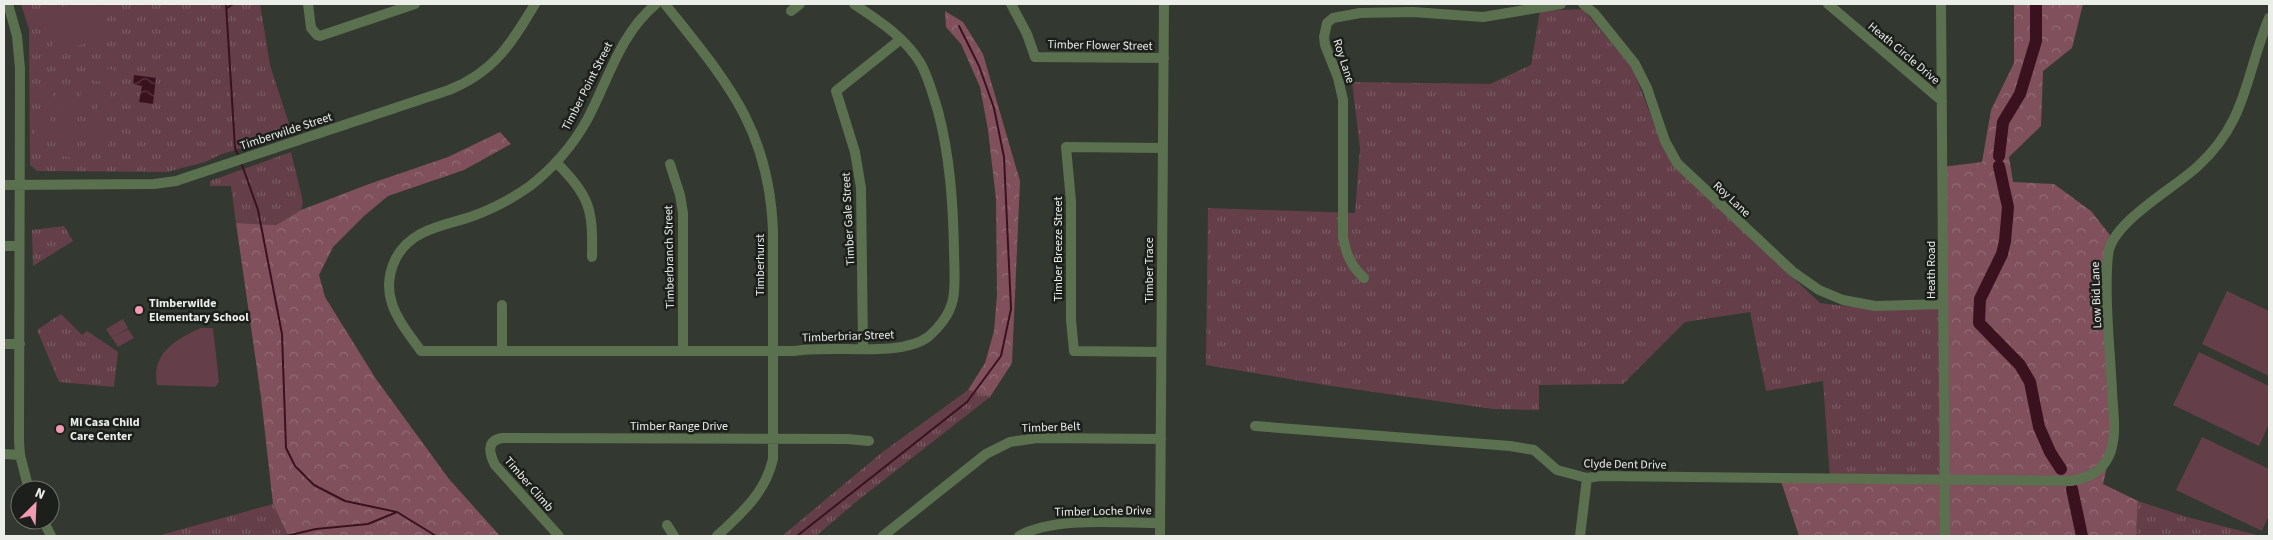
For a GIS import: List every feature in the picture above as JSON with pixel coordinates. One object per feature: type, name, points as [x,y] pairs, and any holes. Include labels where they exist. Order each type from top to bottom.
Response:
[{"type":"street","points":[[8,4],[17,36],[20,69],[20,455],[27,480]]},
{"type":"street","points":[[308,4],[311,28],[316,35],[324,35],[415,4]]},
{"type":"street","name":"Timberwilde Street","points":[[4,185],[154,184],[176,181],[449,90],[472,79],[493,64],[506,50],[535,4]]},
{"type":"street","name":"Timber Point Street","points":[[421,351],[396,317],[389,292],[391,272],[402,249],[422,232],[474,216],[515,196],[530,186],[556,162],[578,135],[587,120],[627,35],[644,14],[656,4]]},
{"type":"street","name":"Timberhurst","points":[[665,4],[738,101],[761,150],[771,193],[774,439],[771,466],[760,492],[717,536]]},
{"type":"street","points":[[791,11],[800,4]]},
{"type":"street","name":"Timberbriar Street","points":[[421,351],[773,352],[822,348],[904,347],[917,343],[937,328],[949,311],[953,300],[953,205],[948,156],[927,75],[902,39],[854,4]]},
{"type":"street","name":"Timber Flower Street","points":[[1011,4],[1027,34],[1035,57],[1164,58]]},
{"type":"street","name":"Timber Trace","points":[[1160,536],[1164,4]]},
{"type":"street","name":"Roy Lane","points":[[1364,278],[1353,268],[1345,249],[1343,237],[1343,100],[1338,78],[1325,45],[1324,37],[1327,23],[1332,18],[1360,13],[1413,12],[1483,17],[1561,4]]},
{"type":"street","name":"Roy Lane","points":[[1583,4],[1594,13],[1635,64],[1647,88],[1665,141],[1677,163],[1792,271],[1820,290],[1855,303],[1890,306],[1943,304]]},
{"type":"street","name":"Heath Circle Drive","points":[[1828,4],[1942,101]]},
{"type":"street","name":"Heath Road","points":[[1942,4],[1945,536]]},
{"type":"street","name":"Low Bid Lane","points":[[1945,480],[2070,480],[2089,476],[2104,464],[2111,450],[2114,431],[2107,275],[2110,245],[2118,233],[2138,214],[2199,166],[2226,134],[2243,101],[2269,18]]},
{"type":"street","name":"Timber Gale Street","points":[[863,348],[861,188],[856,152],[836,91],[902,39]]},
{"type":"street","name":"Timber Breeze Street","points":[[1161,352],[1074,351],[1070,320],[1071,201],[1066,147],[1163,148]]},
{"type":"street","points":[[556,162],[574,181],[586,200],[592,221],[592,257]]},
{"type":"street","name":"Timberbranch Street","points":[[670,164],[678,186],[682,212],[683,351]]},
{"type":"street","points":[[4,246],[19,246]]},
{"type":"street","points":[[502,305],[502,351]]},
{"type":"street","points":[[4,344],[20,344]]},
{"type":"street","name":"Clyde Dent Drive","points":[[1255,426],[1510,446],[1534,450],[1556,470],[1587,478],[1600,476],[1945,480]]},
{"type":"street","name":"Timber Range Drive","points":[[490,444],[494,440],[502,438],[848,439],[870,441]]},
{"type":"street","name":"Timber Belt","points":[[883,536],[986,454],[1010,442],[1037,438],[1161,439]]},
{"type":"street","name":"Timber Climb","points":[[490,444],[489,452],[495,465],[559,536]]},
{"type":"street","points":[[4,454],[20,455]]},
{"type":"street","points":[[1580,536],[1587,478]]},
{"type":"street","name":"Timber Loche Drive","points":[[1019,536],[1042,527],[1060,524],[1160,523]]},
{"type":"street","points":[[667,525],[674,536]]},
{"type":"green space","points":[[21,4],[260,4],[270,65],[292,133],[222,154],[205,162],[167,172],[37,171],[30,165],[29,29]]},
{"type":"green space","points":[[73,4],[101,4],[109,38],[55,51],[45,11]]},
{"type":"green space","points":[[2014,4],[2083,4],[2072,48],[2043,71],[2041,126],[2009,157],[2013,182],[2054,184],[2091,211],[2113,239],[2110,245],[2113,441],[2103,484],[2138,501],[2136,536],[1799,536],[1780,478],[1945,480],[1942,167],[1982,162],[1991,110],[2014,63]]},
{"type":"green space","points":[[1583,9],[1633,69],[1659,137],[1674,166],[1820,303],[1853,307],[1943,304],[1945,480],[1830,479],[1823,381],[1766,391],[1750,312],[1685,322],[1623,384],[1539,385],[1539,410],[1493,409],[1325,385],[1206,365],[1208,208],[1355,213],[1360,148],[1352,82],[1490,84],[1531,65],[1540,11]]},
{"type":"green space","points":[[945,11],[963,22],[983,54],[1020,181],[1012,363],[990,397],[968,390],[985,363],[994,331],[997,295],[996,199],[988,130],[980,87],[961,44],[946,27]]},
{"type":"green space","points":[[86,66],[114,70],[111,83],[84,79]]},
{"type":"green space","points":[[45,84],[54,85],[52,104],[43,102]]},
{"type":"green space","points":[[63,84],[74,85],[70,110],[60,108]]},
{"type":"green space","points":[[82,87],[93,88],[89,113],[78,111]]},
{"type":"green space","points":[[100,89],[111,91],[108,115],[97,114]]},
{"type":"green space","points":[[38,115],[51,117],[47,142],[34,140]]},
{"type":"green space","points":[[61,119],[80,122],[75,158],[56,155]]},
{"type":"green space","points":[[89,124],[111,127],[109,140],[87,136]]},
{"type":"green space","points":[[500,132],[511,144],[464,170],[388,196],[364,216],[333,247],[319,275],[325,297],[376,379],[449,479],[500,536],[288,536],[273,504],[261,397],[236,223],[276,225],[301,210],[448,157]]},
{"type":"green space","points":[[87,138],[109,141],[107,153],[85,150]]},
{"type":"green space","points":[[291,152],[303,202],[301,210],[276,225],[236,223],[231,186],[210,186],[210,181]]},
{"type":"green space","points":[[64,226],[73,241],[33,266],[32,230]]},
{"type":"green space","points":[[2227,291],[2269,311],[2269,376],[2202,344]]},
{"type":"green space","points":[[61,314],[82,335],[87,331],[118,352],[114,387],[59,382],[37,330]]},
{"type":"green space","points":[[123,319],[128,328],[112,338],[106,329]]},
{"type":"green space","points":[[201,328],[213,328],[219,382],[215,387],[157,385],[156,374],[158,364],[167,349],[183,337]]},
{"type":"green space","points":[[128,329],[134,338],[118,347],[112,338]]},
{"type":"green space","points":[[2199,352],[2269,386],[2269,424],[2259,446],[2173,405]]},
{"type":"green space","points":[[968,390],[990,397],[857,501],[816,536],[782,536],[880,454]]},
{"type":"green space","points":[[2202,437],[2269,469],[2269,515],[2262,531],[2176,490]]},
{"type":"green space","points":[[2138,501],[2187,517],[2261,536],[2136,536]]},
{"type":"green space","points":[[273,504],[288,536],[157,536]]},
{"type":"water","points":[[134,75],[156,78],[153,104],[139,102],[142,86],[133,84]]},
{"type":"waterway","points":[[226,4],[235,148],[238,155]]},
{"type":"waterway","points":[[227,8],[233,4]]},
{"type":"waterway","points":[[1999,156],[2003,122],[2020,94],[2036,41],[2036,4]]},
{"type":"waterway","points":[[797,536],[967,402],[1001,356],[1011,309],[1004,157],[994,108],[979,66],[959,26]]},
{"type":"waterway","points":[[241,162],[258,210],[282,334],[286,448],[295,466],[314,485],[345,501],[397,512],[436,536]]},
{"type":"waterway","points":[[1999,166],[2008,207],[2005,241],[2002,254],[1980,299],[1979,323],[2020,365],[2030,382],[2039,427],[2050,452],[2061,469]]},
{"type":"waterway","points":[[2072,489],[2082,536]]},
{"type":"waterway","points":[[286,536],[316,529],[368,524],[397,512]]},
{"type":"place","name":"Timberwilde Elementary School","points":[[139,310]]},
{"type":"place","name":"Mi Casa Child Care Center","points":[[60,429]]}]
